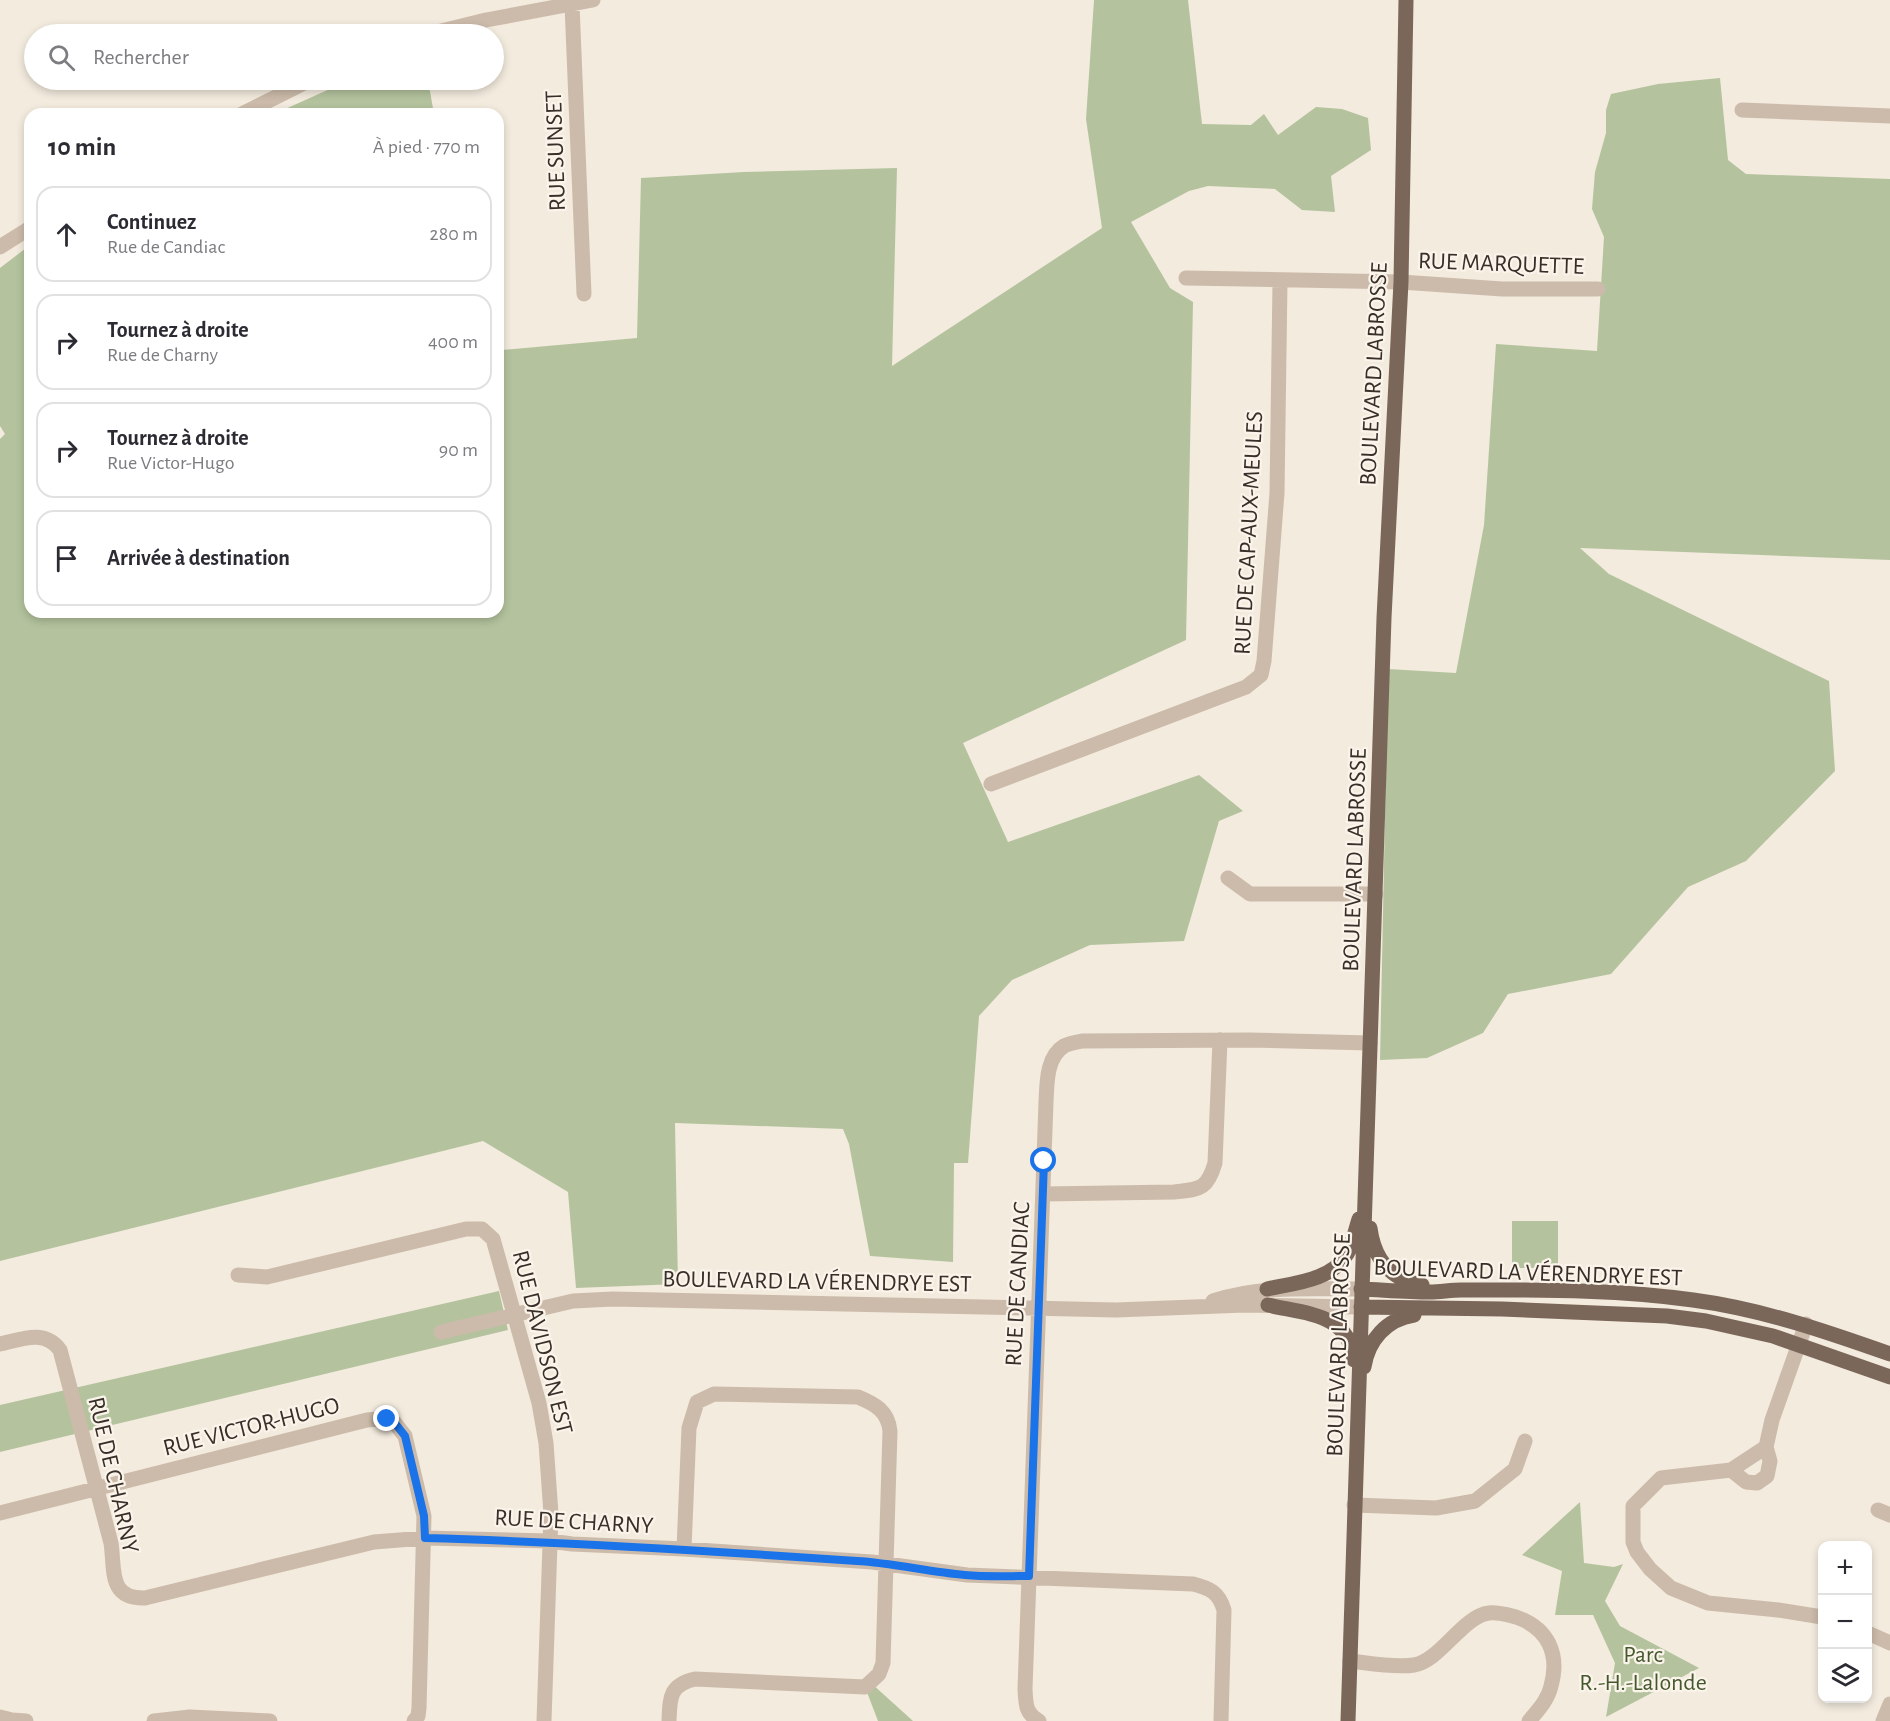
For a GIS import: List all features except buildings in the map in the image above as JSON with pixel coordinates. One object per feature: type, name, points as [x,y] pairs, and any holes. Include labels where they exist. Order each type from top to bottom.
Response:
[{"type":"main road","points":[[1393,0],[1406,16]]},
{"type":"main road","name":"BOULEVARD LABROSSE","points":[[1348,1721],[1384,618],[1401,282],[1406,0]]},
{"type":"main road","points":[[1267,1289],[1320,1276],[1339,1264],[1351,1246],[1366,1196]]},
{"type":"main road","points":[[1366,1196],[1372,1242],[1387,1269],[1414,1284],[1459,1290]]},
{"type":"main road","name":"BOULEVARD LA VÉRENDRYE EST","points":[[1361,1289],[1432,1292],[1459,1290],[1581,1292],[1663,1296],[1729,1306],[1806,1324],[1890,1354]]},
{"type":"main road","points":[[1268,1305],[1331,1321],[1344,1332],[1353,1351],[1358,1399]]},
{"type":"main road","name":"BOULEVARD LA VÉRENDRYE EST","points":[[1361,1307],[1667,1316],[1740,1328],[1800,1345],[1890,1377]]},
{"type":"main road","points":[[1358,1399],[1365,1359],[1383,1329],[1402,1316],[1447,1310]]},
{"type":"street","points":[[470,24],[594,0]]},
{"type":"street","name":"RUE SUNSET","points":[[572,5],[585,294]]},
{"type":"street","points":[[254,108],[290,90]]},
{"type":"street","points":[[1742,110],[1890,116]]},
{"type":"street","points":[[0,247],[24,232]]},
{"type":"street","name":"RUE MARQUETTE","points":[[1186,278],[1401,282],[1502,289],[1599,289]]},
{"type":"street","name":"RUE DE CAP-AUX-MEULES","points":[[991,784],[1246,687],[1261,675],[1264,662],[1276,493],[1280,281]]},
{"type":"street","points":[[1228,878],[1250,894],[1376,894]]},
{"type":"street","points":[[1044,1194],[1174,1192],[1190,1191],[1205,1186],[1210,1180],[1215,1163],[1220,1040]]},
{"type":"street","name":"RUE DE CANDIAC","points":[[1039,1721],[1030,1716],[1025,1699],[1037,1308],[1044,1194],[1047,1083],[1048,1072],[1057,1052],[1066,1045],[1083,1041],[1220,1040],[1370,1043]]},
{"type":"street","name":"RUE DAVIDSON EST","points":[[238,1275],[267,1277],[475,1228],[482,1229],[493,1239],[539,1403],[546,1443],[550,1491],[550,1541],[544,1721]]},
{"type":"street","name":"BOULEVARD LA VÉRENDRYE EST","points":[[1196,1307],[1234,1294],[1267,1289],[1361,1289]]},
{"type":"street","name":"BOULEVARD LA VÉRENDRYE EST","points":[[441,1332],[573,1301],[613,1299],[1116,1310],[1268,1305],[1361,1307]]},
{"type":"street","points":[[1731,1470],[1746,1482],[1757,1483],[1767,1476],[1770,1461],[1766,1447],[1772,1420],[1806,1324]]},
{"type":"street","name":"RUE DE CHARNY","points":[[0,1344],[36,1336],[54,1342],[60,1350],[111,1543],[114,1576],[122,1592],[136,1598],[145,1598],[374,1542],[425,1538],[550,1541],[684,1549],[887,1564],[967,1575],[1193,1584],[1215,1592],[1224,1610],[1221,1721]]},
{"type":"street","points":[[669,1721],[672,1694],[684,1681],[695,1679],[865,1687],[872,1683],[879,1674],[884,1663],[889,1422],[887,1416],[872,1403],[858,1397],[714,1394],[697,1401],[689,1428],[684,1549]]},
{"type":"street","name":"RUE VICTOR-HUGO","points":[[0,1513],[367,1420],[387,1419],[394,1422],[405,1436],[424,1516],[425,1538]]},
{"type":"street","points":[[1354,1504],[1436,1508],[1474,1501],[1515,1469],[1525,1441]]},
{"type":"street","points":[[1766,1447],[1731,1470],[1661,1478],[1633,1506],[1633,1542],[1637,1552],[1650,1569],[1671,1588],[1708,1603],[1818,1616]]},
{"type":"street","points":[[414,1721],[418,1716],[419,1708],[425,1538]]},
{"type":"street","points":[[1350,1661],[1415,1665],[1429,1659],[1466,1625],[1487,1613],[1506,1614],[1524,1620],[1541,1630],[1550,1643],[1552,1654],[1552,1686],[1545,1702],[1529,1721]]},
{"type":"street","points":[[1872,1635],[1890,1643]]},
{"type":"street","points":[[1883,1721],[1890,1704]]},
{"type":"street","points":[[0,1717],[26,1721]]},
{"type":"street","points":[[154,1721],[190,1717],[270,1721]]},
{"type":"green space","points":[[1094,0],[1188,0],[1202,124],[1251,125],[1264,114],[1278,135],[1316,107],[1342,109],[1368,118],[1371,150],[1331,176],[1335,212],[1302,210],[1275,189],[1208,186],[1189,191],[1131,222],[1170,288],[1193,302],[1186,640],[963,743],[1008,842],[1199,775],[1243,811],[1219,821],[1184,941],[1090,945],[1012,980],[979,1016],[968,1163],[954,1163],[953,1262],[870,1256],[849,1144],[843,1129],[675,1123],[678,1284],[576,1288],[568,1192],[483,1141],[0,1261],[0,439],[5,434],[0,426],[0,268],[24,250],[24,618],[504,618],[504,350],[637,338],[641,178],[744,172],[897,168],[892,366],[1102,228],[1086,119]]},
{"type":"green space","points":[[1720,78],[1728,160],[1746,174],[1890,179],[1890,560],[1580,548],[1609,574],[1829,681],[1835,771],[1746,861],[1688,887],[1611,974],[1508,994],[1483,1033],[1427,1058],[1380,1060],[1388,669],[1456,673],[1484,525],[1496,344],[1597,351],[1604,237],[1592,209],[1595,172],[1606,133],[1606,110],[1611,94],[1658,84]]},
{"type":"green space","points":[[328,90],[430,90],[433,108],[287,108]]},
{"type":"green space","points":[[1512,1221],[1558,1221],[1558,1268],[1512,1268]]},
{"type":"green space","points":[[499,1291],[508,1330],[0,1452],[0,1405]]},
{"type":"green space","name":"Parc R.-H.-Lalonde","points":[[1580,1502],[1584,1563],[1614,1567],[1623,1564],[1605,1601],[1620,1626],[1699,1668],[1606,1717],[1615,1663],[1593,1615],[1555,1615],[1562,1571],[1522,1555]]},
{"type":"green space","points":[[871,1683],[913,1721],[878,1721],[865,1687]]},
{"type":"route","points":[[387,1419],[394,1422],[405,1436],[424,1516],[425,1538],[550,1541],[684,1549],[872,1562],[967,1575],[1029,1576],[1036,1321],[1044,1161]]}]
